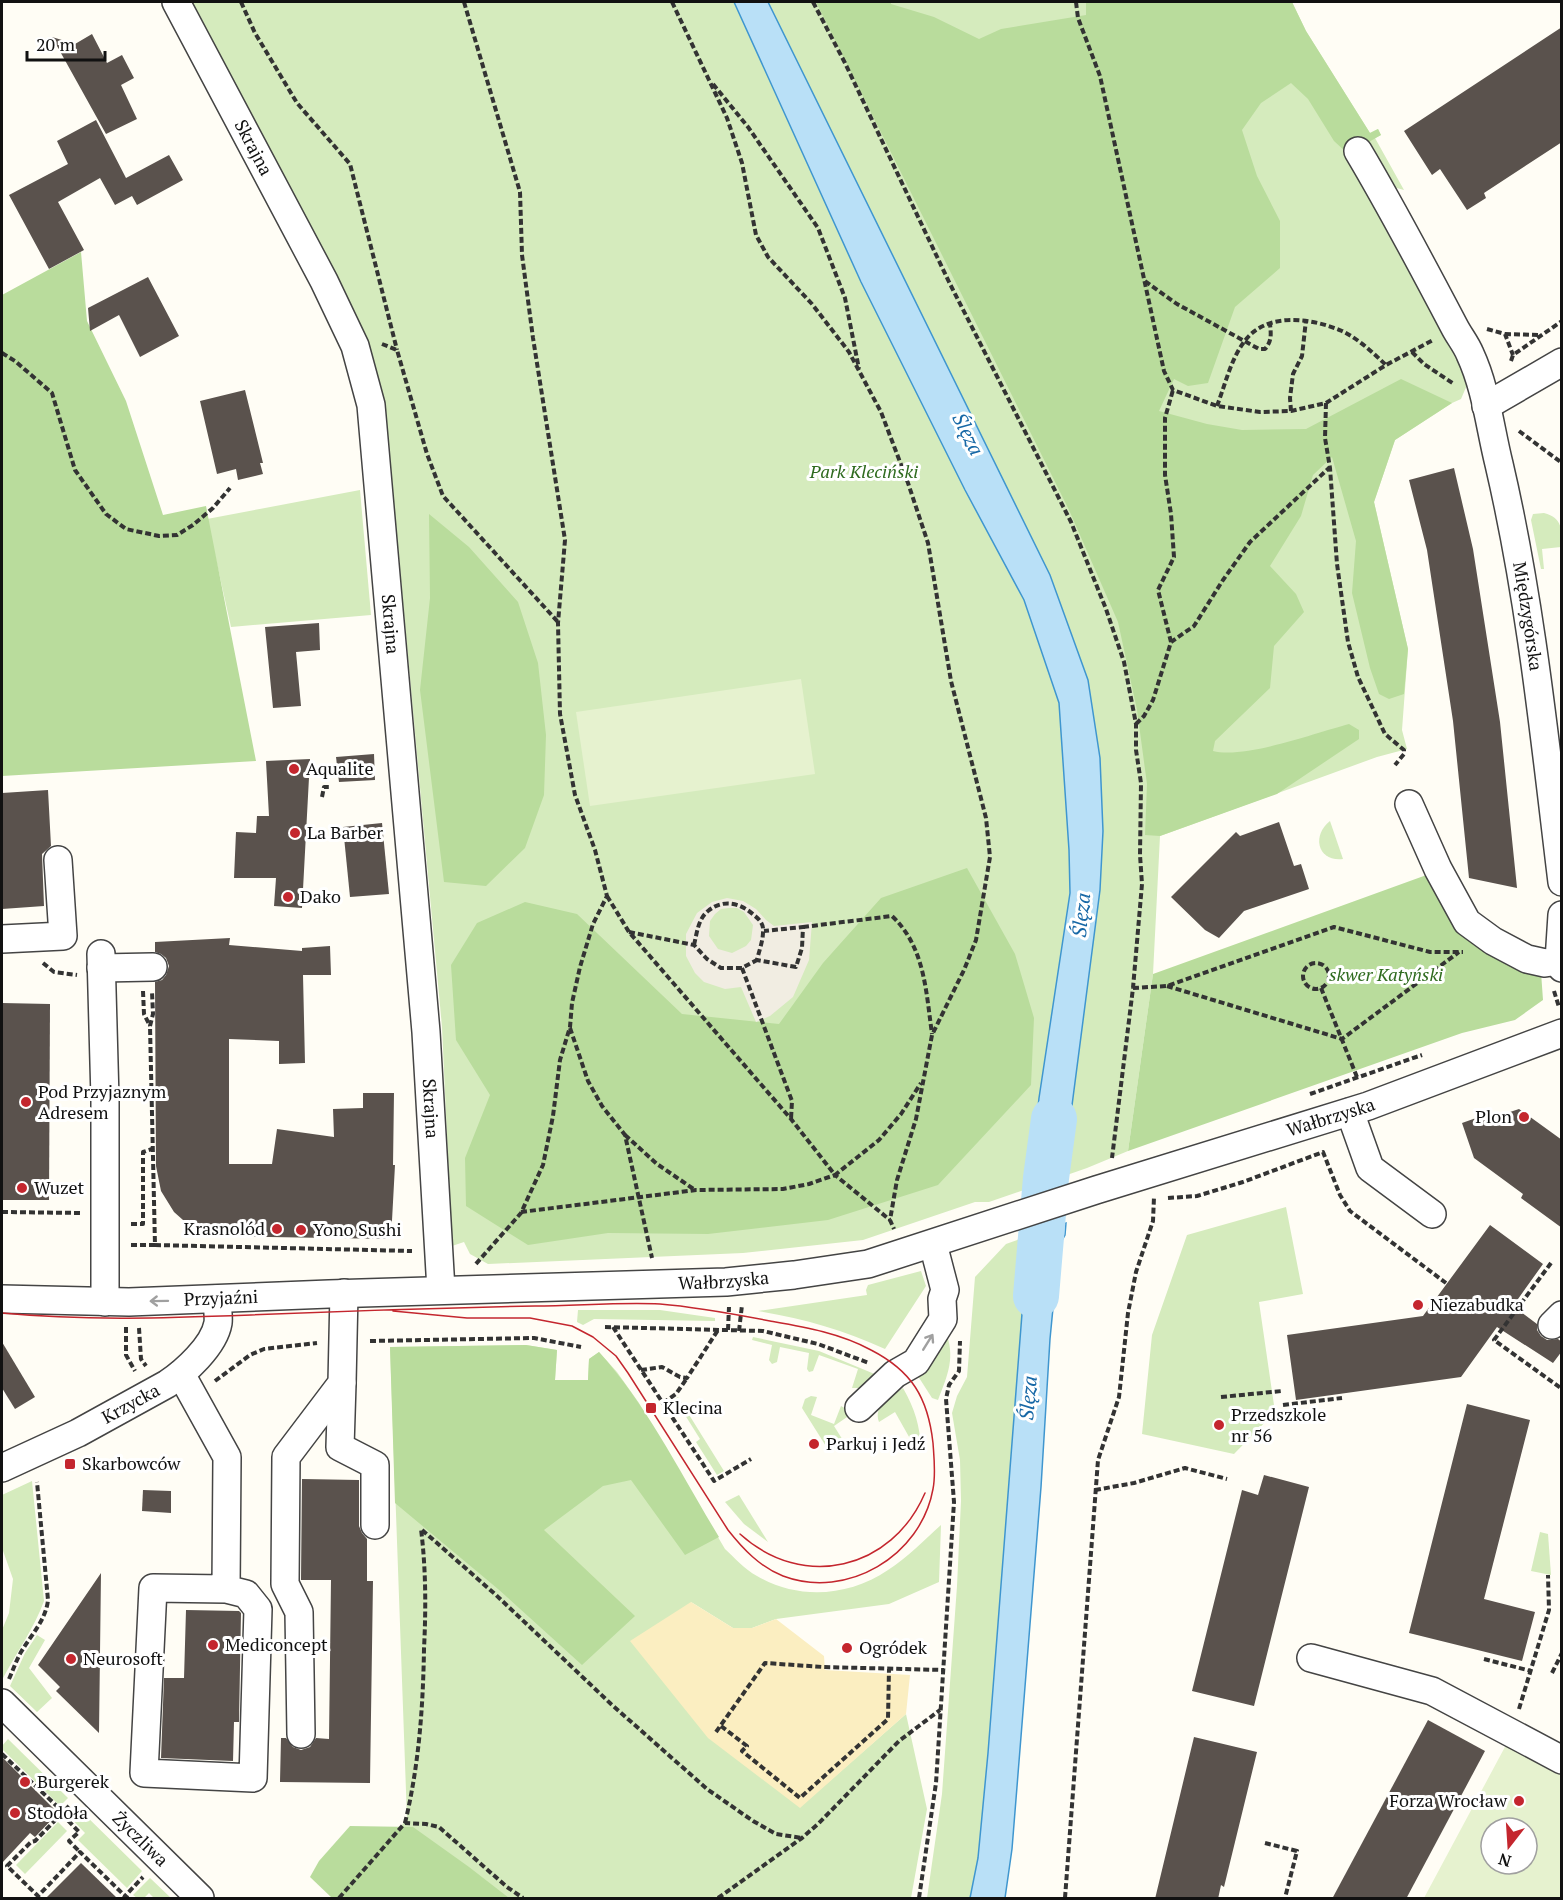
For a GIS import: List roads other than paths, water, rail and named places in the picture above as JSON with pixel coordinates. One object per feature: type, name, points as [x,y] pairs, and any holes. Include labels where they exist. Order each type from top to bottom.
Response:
[{"type":"street","name":"Skrajna","points":[[176,2],[356,346],[372,417],[425,1020],[441,1290]]},
{"type":"street","name":"Międzygórska","points":[[1358,151],[1394,211],[1470,354],[1483,394],[1509,507],[1523,582],[1535,659],[1562,882]]},
{"type":"street","points":[[1483,394],[1562,362]]},
{"type":"street","points":[[1409,804],[1438,869],[1467,922],[1527,959],[1560,964],[1562,915]]},
{"type":"street","points":[[2,939],[63,936],[58,860]]},
{"type":"street","points":[[105,1302],[105,1100],[101,961],[148,980]]},
{"type":"street","name":"Wałbrzyska","points":[[441,1290],[726,1282],[765,1279],[868,1264],[1096,1190],[1350,1112],[1562,1033]]},
{"type":"street","points":[[1350,1112],[1370,1168],[1432,1214]]},
{"type":"street","points":[[859,1408],[894,1376],[901,1352],[914,1330],[928,1309],[942,1299],[945,1290],[933,1244]]},
{"type":"street","name":"Przyjaźni","points":[[2,1299],[105,1302],[441,1290]]},
{"type":"street","points":[[344,1293],[340,1448],[375,1465],[375,1526]]},
{"type":"street","name":"Krzycka","points":[[2,1468],[78,1433],[181,1374],[208,1343],[218,1324],[217,1299]]},
{"type":"street","points":[[181,1374],[227,1457],[226,1589]]},
{"type":"street","points":[[301,1734],[298,1612],[285,1584],[286,1457],[342,1383]]},
{"type":"street","points":[[153,1588],[226,1589],[246,1594],[258,1609],[253,1778],[144,1773],[153,1588]]},
{"type":"street","points":[[1311,1658],[1432,1691],[1562,1760]]},
{"type":"street","name":"Życzliwa","points":[[3,1695],[201,1899]]},
{"type":"water","points":[[734,2],[768,2],[1050,575],[1088,680],[1100,758],[1103,831],[1100,890],[1064,1167],[1065,1176],[1029,1189],[1039,1098],[1070,893],[1059,703],[1024,600],[965,490],[861,282]]},
{"type":"water","points":[[1066,1223],[1065,1235],[1059,1246],[1050,1339],[1041,1487],[1012,1849],[1005,1898],[970,1898],[978,1858],[988,1753],[1028,1236]]},
{"type":"waterway","name":"Ślęza","points":[[1036,1296],[1046,1178],[1054,1119]]},
{"type":"tram line","points":[[2,1313],[95,1318],[158,1318],[428,1309],[660,1304],[809,1328],[847,1339],[885,1358],[907,1377],[922,1399],[931,1427],[934,1466],[933,1489],[926,1513],[914,1534],[878,1567],[855,1577],[832,1582],[807,1582],[783,1576],[752,1557],[728,1530],[628,1373],[616,1356],[593,1337],[572,1326],[530,1318],[467,1318],[393,1311]]},
{"type":"tram line","points":[[740,1534],[765,1552],[791,1562],[818,1566],[844,1564],[869,1555],[891,1540],[910,1519],[925,1493]]},
{"type":"place","name":"Aqualite","points":[[294,769]]},
{"type":"place","name":"La Barber","points":[[295,833]]},
{"type":"place","name":"Dako","points":[[288,897]]},
{"type":"place","name":"Pod Przyjaznym Adresem","points":[[26,1102]]},
{"type":"place","name":"Plon","points":[[1524,1117]]},
{"type":"place","name":"Wuzet","points":[[22,1188]]},
{"type":"place","name":"Krasnolód","points":[[277,1229]]},
{"type":"place","name":"Yono Sushi","points":[[301,1230]]},
{"type":"place","name":"Niezabudka","points":[[1418,1305]]},
{"type":"place","name":"Klecina","points":[[651,1408]]},
{"type":"place","name":"Przedszkole nr 56","points":[[1219,1425]]},
{"type":"place","name":"Parkuj i Jedź","points":[[814,1444]]},
{"type":"place","name":"Skarbowców","points":[[70,1464]]},
{"type":"place","name":"Mediconcept","points":[[213,1645]]},
{"type":"place","name":"Ogródek","points":[[847,1648]]},
{"type":"place","name":"Neurosoft","points":[[71,1659]]},
{"type":"place","name":"Burgerek","points":[[25,1782]]},
{"type":"place","name":"Forza Wrocław","points":[[1519,1801]]},
{"type":"place","name":"Stodoła","points":[[15,1813]]},
{"type":"park label","name":"Park Kleciński","points":[[864,472]]},
{"type":"park label","name":"skwer Katyński","points":[[1386,975]]}]
